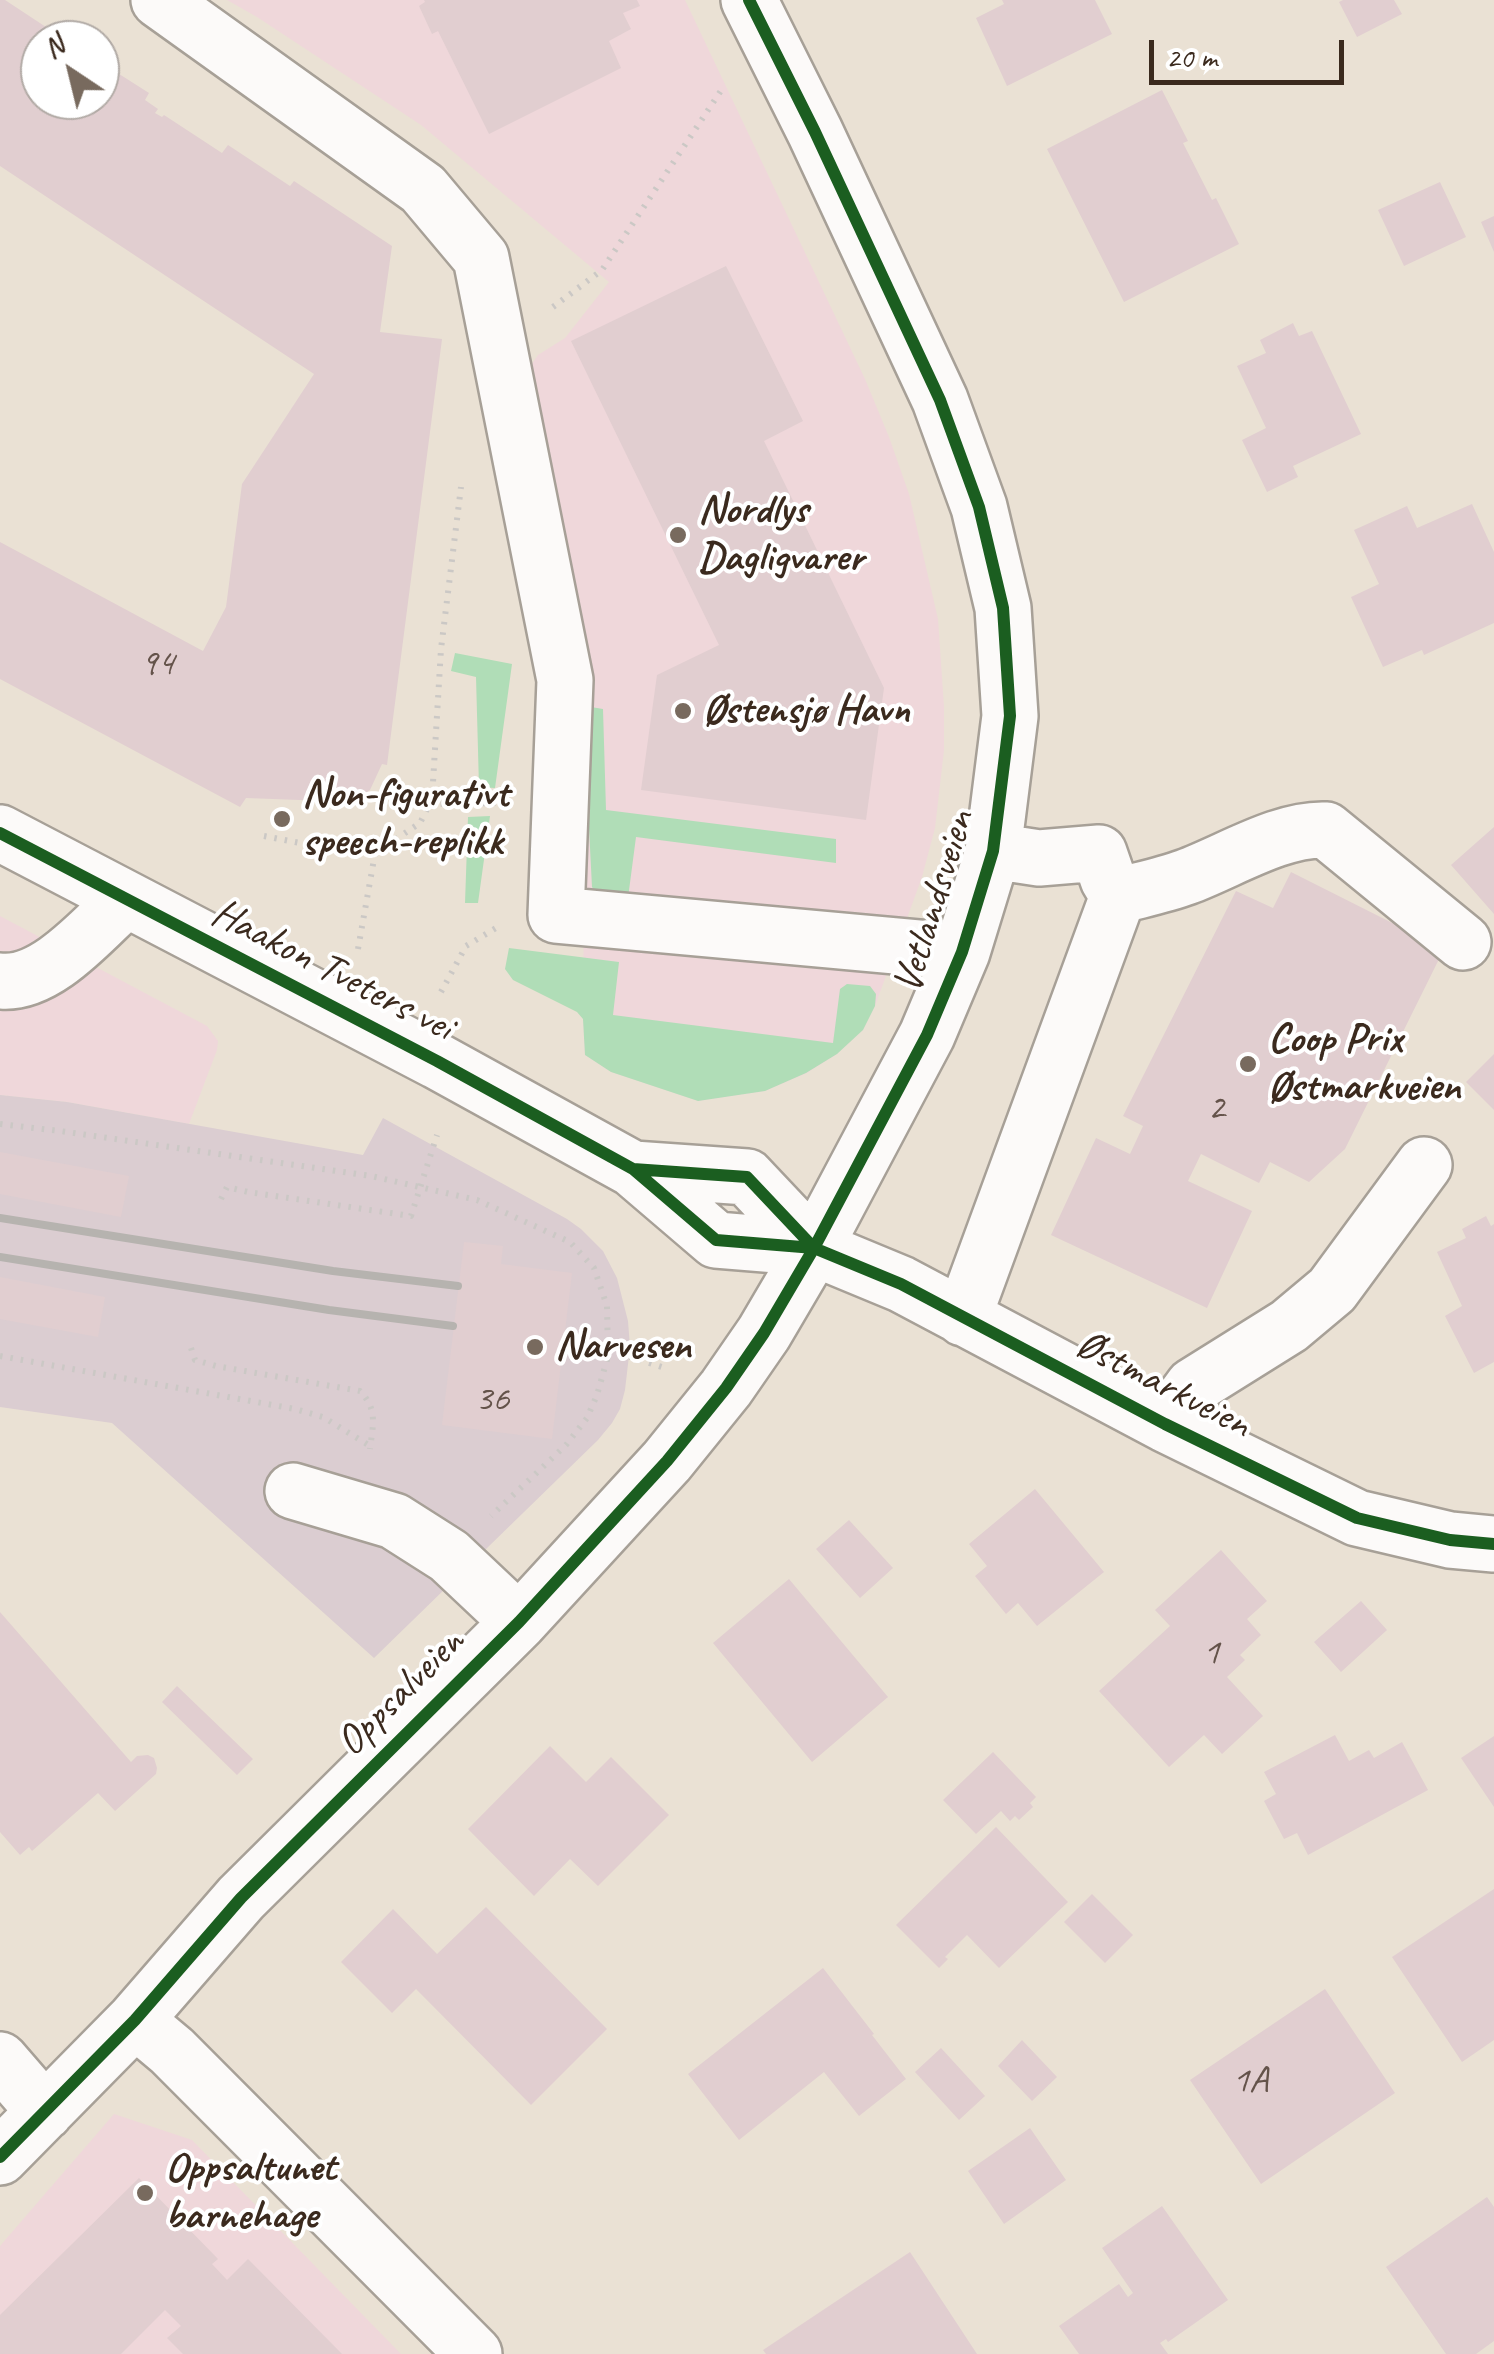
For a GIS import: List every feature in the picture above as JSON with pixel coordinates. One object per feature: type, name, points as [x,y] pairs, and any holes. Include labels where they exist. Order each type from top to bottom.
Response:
[{"type":"street","points":[[160,0],[423,189],[481,258],[565,680],[556,915],[962,952]]},
{"type":"street","name":"Vetlandsveien","points":[[749,0],[940,400],[979,507],[1003,608],[1010,716],[994,851],[962,952],[927,1035],[814,1248]]},
{"type":"street","points":[[1118,896],[1184,878],[1277,839],[1314,829],[1326,830],[1463,942]]},
{"type":"street","name":"Haakon Tveters vei","points":[[0,832],[633,1169],[747,1177],[814,1248]]},
{"type":"street","points":[[994,851],[1040,858],[1099,853],[1118,896]]},
{"type":"street","points":[[963,1318],[1118,896]]},
{"type":"street","points":[[0,981],[14,982],[46,969],[125,900]]},
{"type":"street","points":[[1165,1424],[1194,1386],[1289,1326],[1332,1290],[1424,1165]]},
{"type":"street","name":"Østmarkveien","points":[[814,1248],[901,1284],[1165,1424],[1357,1518],[1450,1540],[1494,1544]]},
{"type":"street","name":"Oppsalveien","points":[[0,2157],[135,2020],[240,1898],[519,1622],[667,1460],[726,1388],[814,1248]]},
{"type":"street","points":[[294,1490],[394,1521],[449,1556],[519,1622]]},
{"type":"street","points":[[135,2020],[172,2051],[474,2354]]},
{"type":"street","points":[[0,2060],[45,2112]]},
{"type":"path","points":[[602,270],[730,76]]},
{"type":"path","points":[[264,836],[356,854],[390,844],[420,822],[432,799],[441,649]]},
{"type":"path","points":[[430,804],[488,803]]},
{"type":"path","points":[[356,955],[376,848]]},
{"type":"path","points":[[440,994],[466,946],[495,929],[556,915]]},
{"type":"path","points":[[0,1124],[422,1186],[477,1200],[570,1242],[594,1268],[607,1306],[608,1356],[597,1395],[587,1418],[566,1444],[449,1556]]},
{"type":"path","points":[[220,1199],[227,1187],[411,1216],[438,1135]]},
{"type":"path","points":[[191,1348],[194,1360],[216,1366],[360,1391],[370,1402],[374,1416],[357,1510]]},
{"type":"path","points":[[0,1356],[295,1409],[323,1417],[370,1446]]},
{"type":"path","points":[[608,1356],[631,1356],[675,1371]]},
{"type":"shaded area","points":[[227,0],[685,0],[889,437],[909,494],[938,619],[944,750],[935,828],[922,877],[863,1030],[837,1054],[807,1073],[765,1091],[698,1101],[611,1072],[585,1055],[584,885],[525,380],[538,355],[565,338],[609,282],[421,125]]},
{"type":"shaded area","points":[[0,916],[207,1026],[218,1041],[217,1050],[189,1124],[67,1102],[0,1095]]},
{"type":"shaded area","points":[[0,1095],[67,1102],[363,1155],[383,1118],[567,1219],[603,1251],[617,1278],[628,1321],[630,1347],[620,1409],[598,1440],[374,1658],[112,1423],[0,1407]]},
{"type":"shaded area","name":"Oppsaltunet barnehage","points":[[114,2114],[192,2140],[401,2354],[0,2354],[0,2246]]},
{"type":"green space","points":[[455,653],[512,664],[495,788],[479,787],[476,677],[451,671]]},
{"type":"green space","points":[[591,707],[603,709],[606,810],[836,839],[836,863],[636,837],[628,898],[597,894],[592,887],[589,828]]},
{"type":"green space","points":[[490,816],[478,903],[465,903],[468,817]]},
{"type":"green space","points":[[509,948],[619,962],[613,1015],[833,1043],[840,989],[847,984],[870,986],[876,994],[875,1006],[863,1030],[837,1054],[806,1073],[765,1091],[698,1101],[611,1072],[585,1055],[583,1019],[577,1012],[513,980],[505,969]]},
{"type":"building","points":[[0,0],[5,0],[35,20],[20,20],[20,120],[120,120],[120,75],[149,93],[145,100],[158,109],[155,113],[222,153],[228,145],[290,186],[294,181],[392,246],[380,332],[442,339],[387,765],[382,764],[370,790],[353,802],[246,798],[240,807],[0,679],[0,542],[203,651],[226,607],[242,484],[314,374],[0,166]]},
{"type":"building","points":[[424,0],[637,0],[640,6],[623,13],[631,29],[609,41],[621,68],[489,134],[438,31],[432,34],[419,6]]},
{"type":"building","points":[[1002,0],[1095,0],[1112,34],[1007,86],[976,18],[1004,4]]},
{"type":"building","points":[[1394,0],[1402,14],[1357,37],[1339,2]]},
{"type":"building","points":[[1162,90],[1188,141],[1183,143],[1239,244],[1124,302],[1047,149]]},
{"type":"building","points":[[1440,182],[1466,237],[1404,266],[1378,210]]},
{"type":"building","points":[[1494,216],[1494,252],[1481,222]]},
{"type":"building","points":[[726,266],[803,421],[764,441],[884,688],[866,820],[641,790],[657,675],[719,645],[571,341]]},
{"type":"building","points":[[1293,323],[1299,336],[1312,331],[1361,434],[1293,466],[1298,477],[1267,492],[1242,440],[1266,428],[1237,366],[1266,353],[1260,340]]},
{"type":"building","points":[[1472,504],[1494,552],[1494,623],[1424,655],[1422,650],[1383,667],[1351,597],[1379,584],[1354,530],[1407,506],[1417,528]]},
{"type":"building","points":[[1494,827],[1494,914],[1451,865]]},
{"type":"building","points":[[1291,872],[1444,949],[1345,1149],[1309,1182],[1270,1162],[1259,1183],[1201,1154],[1188,1181],[1252,1211],[1207,1308],[1051,1235],[1096,1138],[1130,1154],[1143,1126],[1123,1116],[1236,891],[1273,908]]},
{"type":"building","points":[[1494,1054],[1494,1110],[1466,1082]]},
{"type":"building","points":[[0,1152],[129,1176],[121,1217],[0,1194]]},
{"type":"building","points":[[1486,1216],[1491,1226],[1494,1224],[1494,1362],[1474,1373],[1445,1316],[1462,1306],[1437,1252],[1466,1238],[1462,1229]]},
{"type":"building","points":[[464,1242],[503,1246],[501,1264],[572,1273],[552,1439],[442,1425]]},
{"type":"building","points":[[0,1277],[105,1297],[98,1337],[0,1319]]},
{"type":"building","points":[[1035,1489],[1104,1572],[1037,1626],[1018,1603],[1006,1614],[975,1576],[987,1566],[969,1544]]},
{"type":"building","points":[[849,1520],[893,1568],[860,1598],[816,1549]]},
{"type":"building","points":[[1221,1550],[1267,1601],[1247,1619],[1261,1635],[1240,1655],[1245,1660],[1227,1677],[1263,1716],[1222,1754],[1204,1735],[1169,1767],[1099,1691],[1170,1626],[1155,1610]]},
{"type":"building","points":[[789,1579],[888,1697],[812,1762],[713,1643]]},
{"type":"building","points":[[1361,1601],[1387,1630],[1341,1672],[1314,1642]]},
{"type":"building","points":[[0,1612],[131,1762],[137,1756],[148,1755],[154,1758],[157,1768],[156,1774],[115,1811],[98,1793],[32,1851],[29,1847],[20,1855],[0,1832]]},
{"type":"building","points":[[177,1686],[253,1759],[237,1775],[162,1702]]},
{"type":"building","points":[[1335,1735],[1349,1761],[1369,1750],[1374,1758],[1402,1742],[1428,1790],[1308,1855],[1297,1833],[1284,1839],[1264,1801],[1276,1794],[1264,1772]]},
{"type":"building","points":[[1494,1736],[1494,1807],[1461,1758]]},
{"type":"building","points":[[550,1746],[586,1782],[611,1757],[669,1815],[598,1886],[570,1859],[534,1896],[468,1829]]},
{"type":"building","points":[[993,1752],[1036,1797],[1030,1803],[1033,1807],[1019,1820],[1015,1816],[1010,1821],[1001,1811],[976,1834],[943,1800]]},
{"type":"building","points":[[996,1827],[1068,1902],[999,1968],[967,1935],[939,1968],[896,1925]]},
{"type":"building","points":[[1494,1889],[1494,2040],[1462,2062],[1392,1957]]},
{"type":"building","points":[[1092,1894],[1133,1935],[1105,1963],[1064,1922]]},
{"type":"building","points":[[486,1907],[607,2029],[531,2105],[416,1989],[392,2013],[341,1962],[393,1909],[437,1954]]},
{"type":"building","points":[[823,1968],[906,2079],[859,2116],[824,2072],[739,2140],[688,2074]]},
{"type":"building","points":[[1325,1989],[1395,2093],[1261,2184],[1190,2080]]},
{"type":"building","points":[[1022,2040],[1057,2077],[1032,2101],[998,2066]]},
{"type":"building","points":[[941,2048],[985,2096],[959,2120],[915,2072]]},
{"type":"building","points":[[1030,2128],[1066,2180],[1004,2224],[968,2171]]},
{"type":"building","points":[[139,2178],[218,2259],[212,2264],[227,2280],[248,2259],[342,2354],[183,2354],[167,2338],[181,2326],[165,2310],[121,2354],[0,2354],[0,2315]]},
{"type":"building","points":[[1487,2197],[1494,2207],[1494,2341],[1476,2354],[1446,2354],[1386,2267]]},
{"type":"building","points":[[1162,2206],[1228,2300],[1168,2342],[1166,2339],[1160,2343],[1168,2354],[1079,2354],[1059,2326],[1119,2284],[1128,2297],[1133,2293],[1102,2248]]},
{"type":"building","points":[[910,2252],[977,2354],[766,2354],[763,2350]]},
{"type":"railway","points":[[0,1218],[333,1271],[458,1286]]},
{"type":"railway","points":[[0,1257],[453,1326]]},
{"type":"cycle path","points":[[0,2157],[135,2020],[241,1898],[519,1622],[667,1461],[726,1388],[814,1248],[927,1035],[962,952],[993,851],[1010,716],[1003,608],[979,507],[940,400],[749,0]]},
{"type":"cycle path","points":[[0,833],[437,1061],[633,1169],[716,1240],[814,1248],[901,1284],[1165,1424],[1357,1518],[1450,1540],[1494,1544]]},
{"type":"cycle path","points":[[633,1169],[747,1177],[814,1248]]},
{"type":"place","name":"Nordlys Dagligvarer","points":[[678,535]]},
{"type":"place","name":"Østensjø Havn","points":[[683,711]]},
{"type":"place","name":"Non-figurativt speech-replikk","points":[[282,819]]},
{"type":"place","name":"Coop Prix Østmarkveien","points":[[1248,1064]]},
{"type":"place","name":"Narvesen","points":[[535,1347]]},
{"type":"place","name":"Oppsaltunet barnehage","points":[[145,2193]]}]
